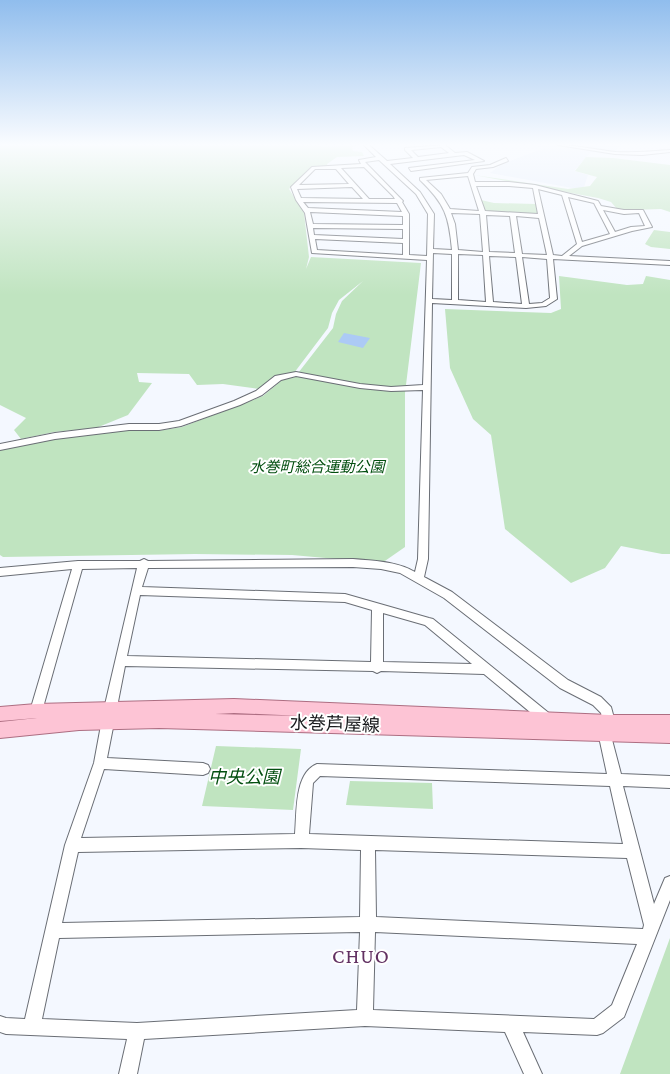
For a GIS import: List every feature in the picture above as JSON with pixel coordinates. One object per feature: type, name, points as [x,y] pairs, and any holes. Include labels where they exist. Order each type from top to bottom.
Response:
[{"type":"main road","name":"水巻芦屋線","points":[[0,730],[109,715],[234,706],[546,718],[670,735]]},
{"type":"main road","name":"水巻芦屋線","points":[[0,714],[36,711],[234,721],[607,727],[670,722]]},
{"type":"street","points":[[297,195],[306,210],[314,252],[406,256],[454,252],[565,256],[670,263]]},
{"type":"street","points":[[362,195],[366,199]]},
{"type":"street","points":[[394,195],[400,201],[406,214],[406,256]]},
{"type":"street","points":[[419,578],[423,559],[426,387],[432,221],[428,206],[420,195]]},
{"type":"street","points":[[439,195],[452,222],[455,302]]},
{"type":"street","points":[[476,195],[483,214],[490,304]]},
{"type":"street","points":[[430,301],[526,306],[544,305],[554,299],[550,256],[537,195]]},
{"type":"street","points":[[564,195],[580,245]]},
{"type":"street","points":[[568,195],[596,202],[613,234]]},
{"type":"street","points":[[299,200],[366,199],[400,201]]},
{"type":"street","points":[[565,256],[580,245],[613,234],[649,227],[641,211],[624,212],[599,207]]},
{"type":"street","points":[[306,210],[406,214]]},
{"type":"street","points":[[448,212],[541,216]]},
{"type":"street","points":[[513,215],[526,306]]},
{"type":"street","points":[[309,226],[406,227]]},
{"type":"street","points":[[311,237],[406,241]]},
{"type":"street","points":[[0,447],[55,436],[129,427],[159,427],[181,423],[259,394],[278,378],[296,374],[360,386],[391,389],[426,387]]},
{"type":"street","points":[[32,1026],[72,845],[100,763],[136,591],[144,563]]},
{"type":"street","points":[[0,572],[78,565],[144,563],[353,564],[381,565],[403,570],[419,578],[448,595],[564,684],[597,701],[607,711],[607,727],[616,780],[650,931]]},
{"type":"street","points":[[36,711],[78,565]]},
{"type":"street","points":[[136,591],[345,598],[429,622],[546,718]]},
{"type":"street","points":[[377,668],[378,607]]},
{"type":"street","points":[[121,661],[487,669]]},
{"type":"street","points":[[100,763],[203,769]]},
{"type":"street","points":[[301,840],[307,781],[317,770],[670,782]]},
{"type":"street","points":[[72,845],[301,840],[368,844],[632,851]]},
{"type":"street","points":[[365,1018],[368,844]]},
{"type":"street","points":[[0,1024],[6,1026],[137,1031],[365,1018],[597,1027],[618,1011],[670,883]]},
{"type":"street","points":[[53,931],[368,924],[650,931]]},
{"type":"street","points":[[510,1023],[533,1074]]},
{"type":"street","points":[[128,1074],[137,1031]]},
{"type":"green space","name":"水巻町総合運動公園","points":[[0,195],[293,195],[304,213],[309,257],[306,269],[311,257],[421,263],[405,393],[405,547],[382,563],[292,555],[195,554],[3,557],[0,555],[0,450],[56,438],[127,430],[157,431],[182,427],[263,396],[282,380],[295,377],[333,328],[336,314],[342,301],[363,281],[339,300],[332,313],[328,328],[294,373],[274,376],[259,389],[223,384],[197,385],[189,374],[137,373],[139,382],[152,383],[128,415],[96,428],[54,432],[21,439],[14,430],[26,418],[0,405]]},
{"type":"green space","points":[[582,195],[670,195],[670,212],[661,209],[617,209],[611,202]]},
{"type":"green space","points":[[481,200],[494,203],[536,204],[538,214],[485,211]]},
{"type":"green space","points":[[654,230],[670,232],[670,249],[651,247],[645,244]]},
{"type":"green space","points":[[559,276],[627,285],[643,284],[646,276],[670,280],[670,554],[621,546],[605,568],[571,583],[505,529],[491,435],[473,419],[450,368],[445,309],[551,313],[561,309]]},
{"type":"green space","name":"中央公園","points":[[216,746],[301,749],[293,810],[202,806]]},
{"type":"green space","points":[[350,781],[432,783],[433,809],[346,805]]},
{"type":"green space","points":[[670,938],[670,1074],[620,1074]]},
{"type":"water","points":[[344,333],[370,338],[363,348],[338,342]]},
{"type":"district","name":"CHUO","points":[[361,956]]}]
